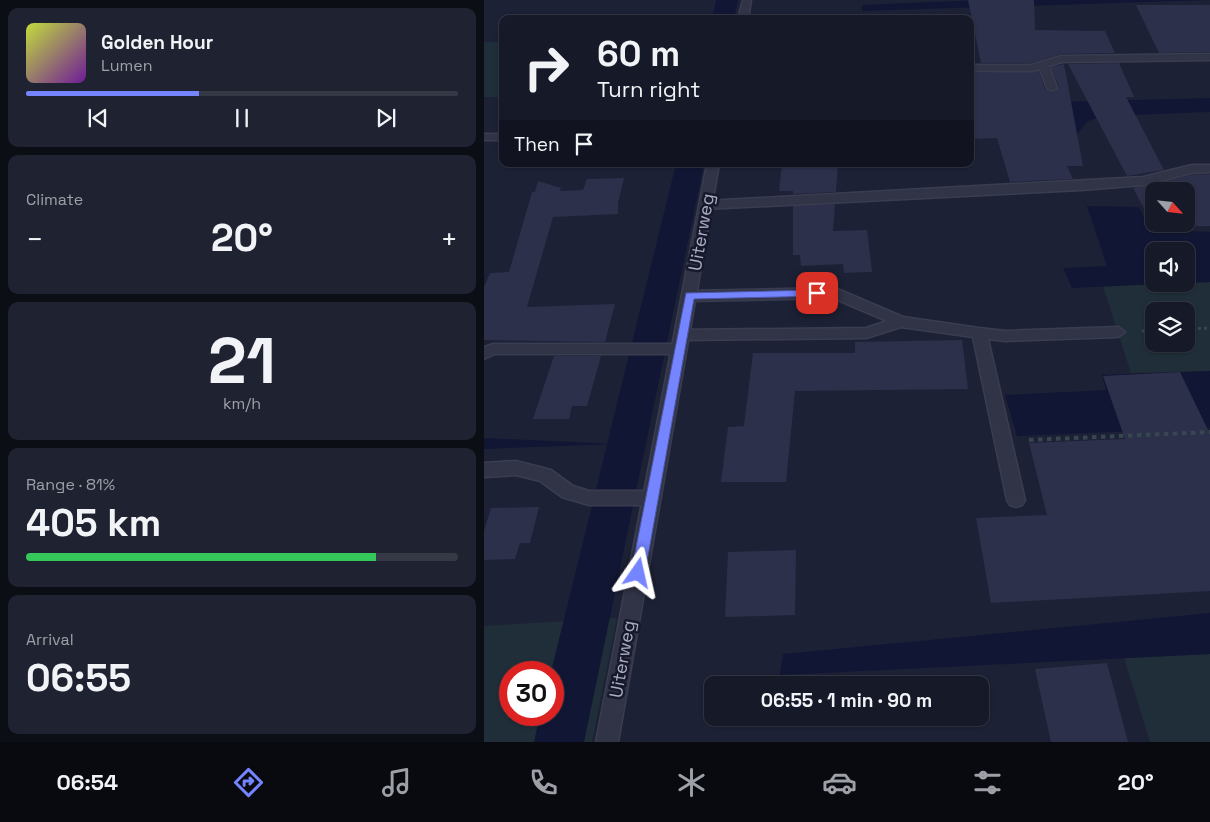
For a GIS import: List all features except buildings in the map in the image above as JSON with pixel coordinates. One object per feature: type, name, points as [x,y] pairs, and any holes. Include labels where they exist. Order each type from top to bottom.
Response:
[{"type":"street","points":[[744,15],[747,0]]},
{"type":"street","points":[[974,68],[1032,68],[1062,59],[1210,57]]},
{"type":"street","points":[[1044,65],[1052,88]]},
{"type":"street","points":[[484,137],[499,137]]},
{"type":"street","name":"Uiterweg","points":[[607,742],[712,167]]},
{"type":"street","points":[[706,205],[1081,186],[1143,181],[1192,169],[1210,168]]},
{"type":"street","points":[[689,296],[835,293],[901,322],[979,333],[1005,336],[1118,332]]},
{"type":"street","points":[[484,354],[493,348],[650,348],[681,342],[866,333],[901,322]]},
{"type":"street","points":[[979,333],[1016,500]]},
{"type":"street","points":[[484,470],[516,468],[545,476],[568,492],[603,499],[652,498]]},
{"type":"path","points":[[1195,329],[1210,328]]},
{"type":"path","points":[[1004,441],[1210,432]]},
{"type":"shaded area","points":[[484,42],[499,42],[499,97],[484,97]]},
{"type":"shaded area","points":[[1210,282],[1210,371],[1131,373],[1103,286],[1145,284],[1145,292],[1195,292],[1195,283]]},
{"type":"shaded area","points":[[617,618],[592,742],[484,742],[484,626]]},
{"type":"shaded area","points":[[1210,654],[1210,742],[1150,742],[1124,658]]},
{"type":"water","points":[[980,0],[1211,0],[862,11],[862,5]]},
{"type":"water","points":[[1210,98],[1210,112],[1104,116],[1088,121],[1078,133],[1056,134],[1056,102]]},
{"type":"water","points":[[1087,206],[1139,207],[1145,220],[1145,232],[1210,232],[1210,282],[1195,283],[1195,242],[1145,242],[1145,285],[1072,288],[1063,268],[1107,266]]},
{"type":"water","points":[[1210,371],[1210,428],[1017,436],[1005,395],[1106,390],[1102,375]]},
{"type":"water","points":[[484,438],[615,444],[484,449]]},
{"type":"water","points":[[1211,613],[1210,654],[780,675],[783,654]]},
{"type":"waterway","points":[[724,15],[727,0]]},
{"type":"waterway","points":[[559,742],[689,167]]},
{"type":"route","points":[[638,573],[689,296],[817,293]]}]
